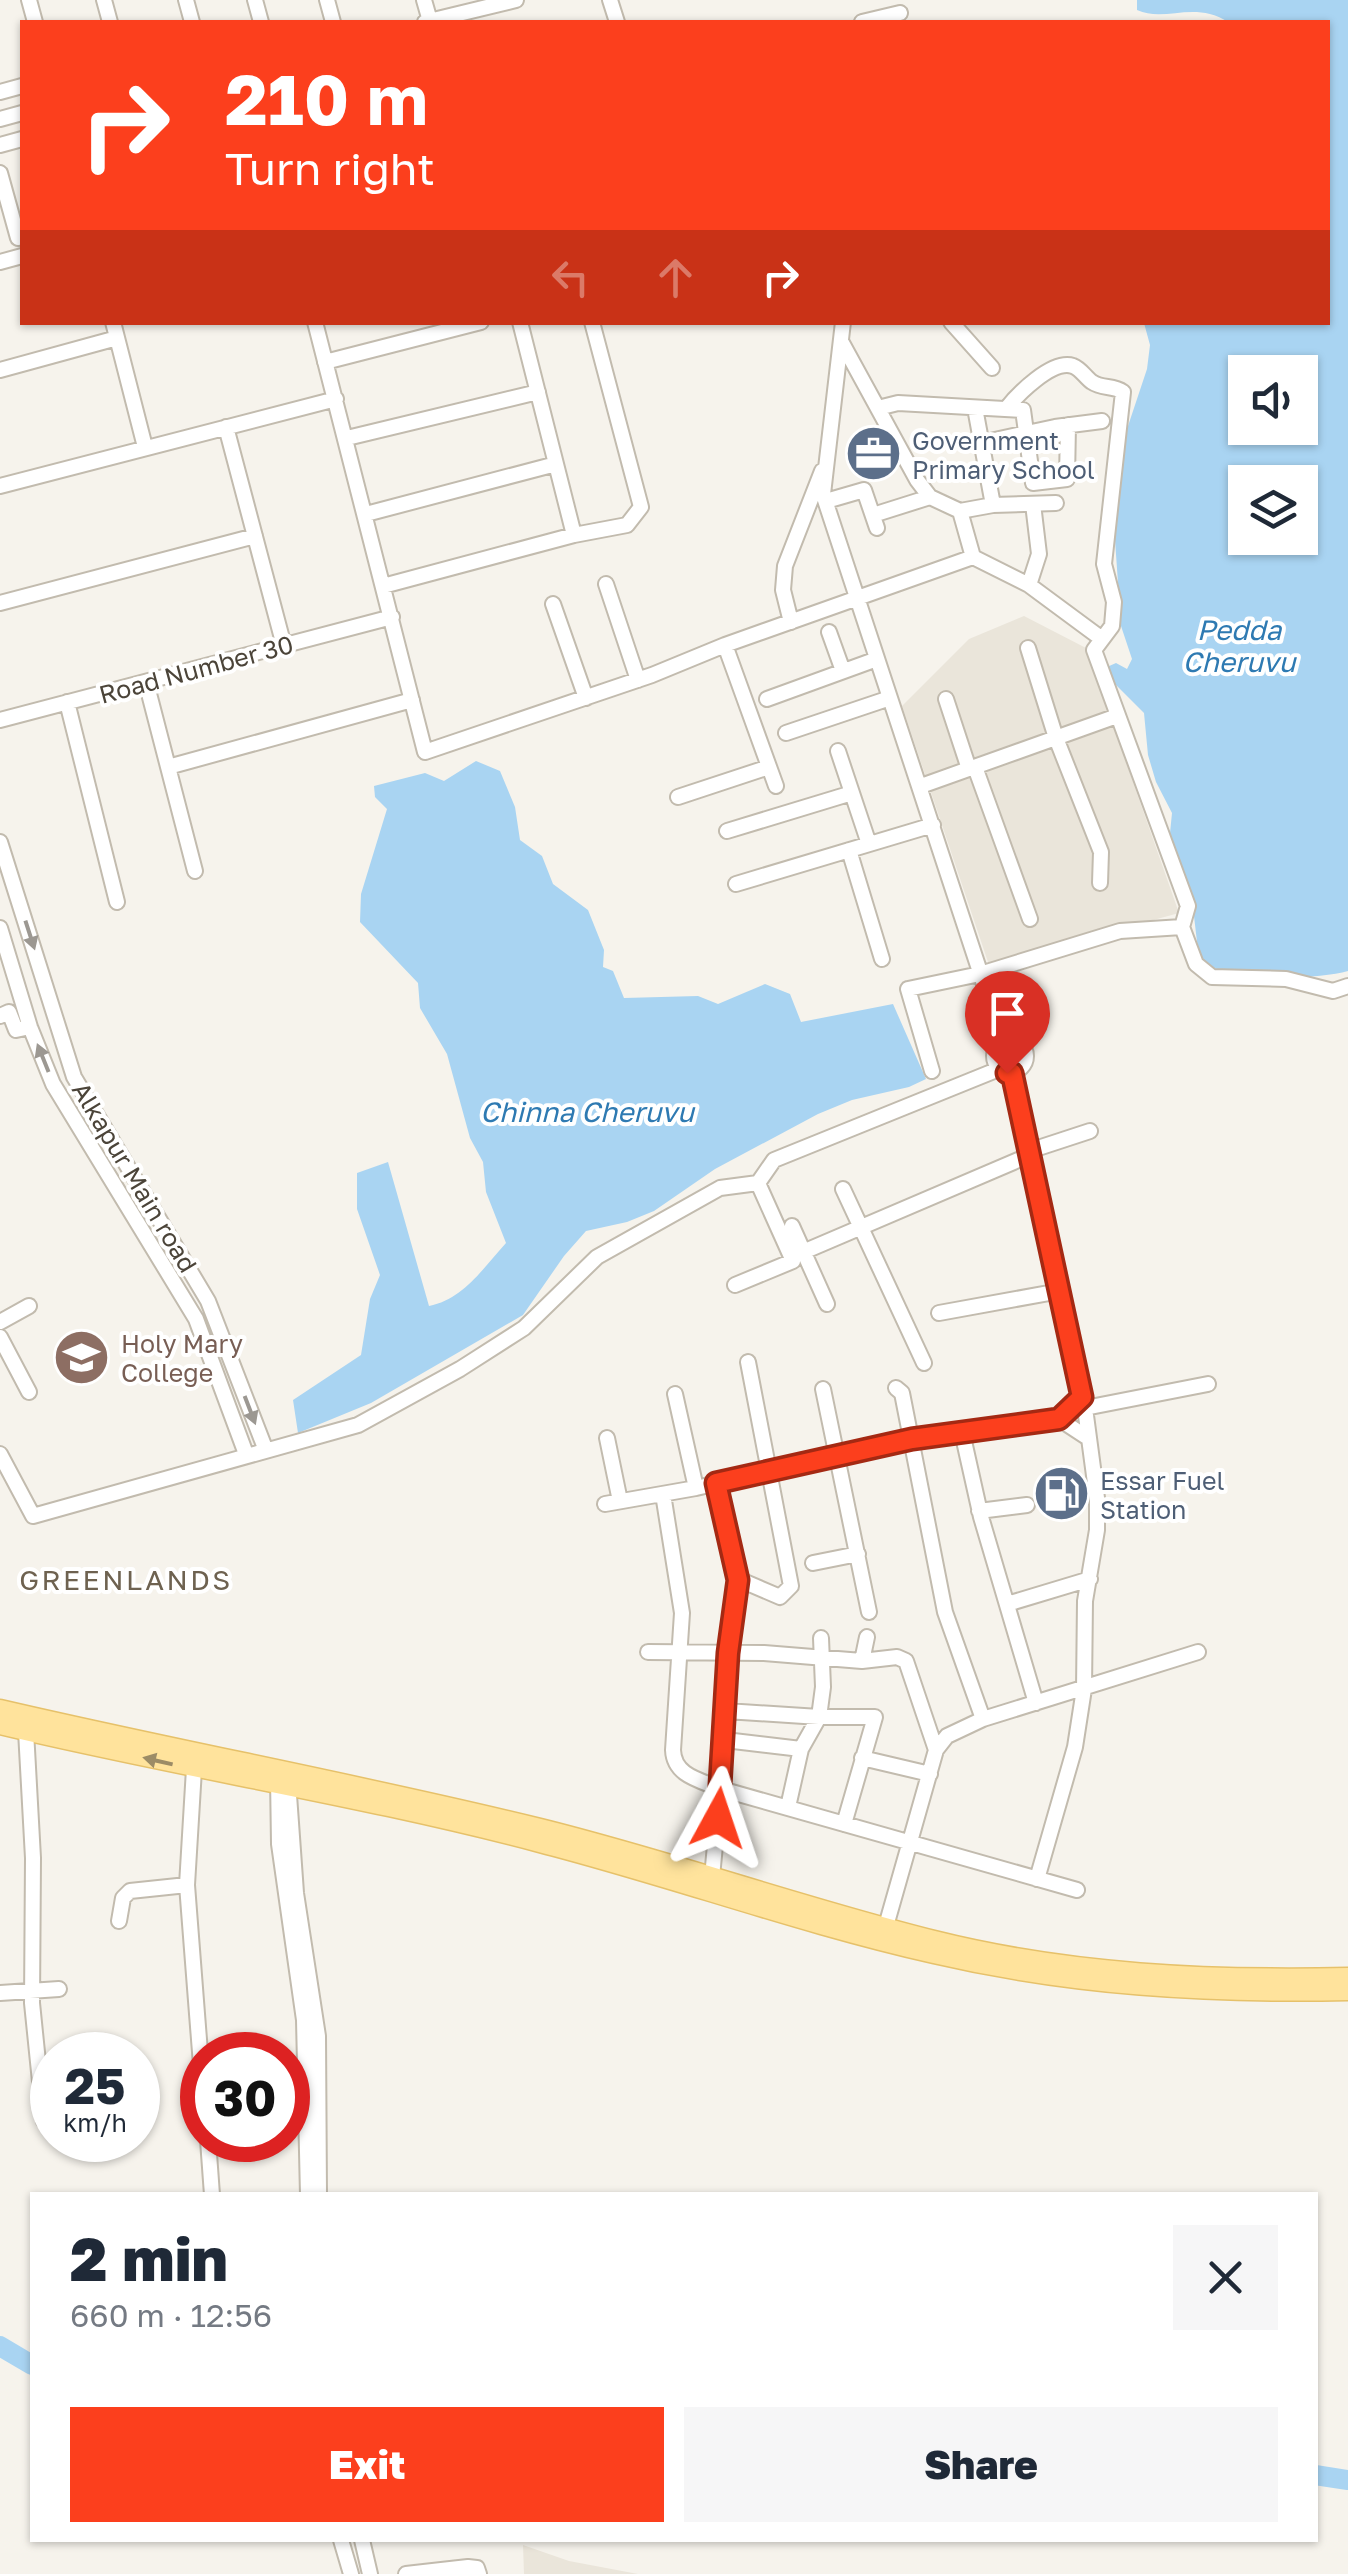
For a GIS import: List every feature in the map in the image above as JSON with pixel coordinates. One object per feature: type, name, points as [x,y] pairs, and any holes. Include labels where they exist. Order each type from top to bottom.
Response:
[{"type":"main road","points":[[0,1709],[540,1842],[933,1954],[1040,1975],[1131,1987],[1348,1991]]},
{"type":"main road","points":[[0,1724],[194,1769],[284,1776],[543,1829],[965,1946],[1132,1973],[1246,1979],[1348,1977]]},
{"type":"street","points":[[435,20],[513,0]]},
{"type":"street","points":[[870,20],[900,12]]},
{"type":"street","points":[[0,173],[20,237],[0,243]]},
{"type":"street","points":[[115,325],[145,447]]},
{"type":"street","points":[[316,325],[425,752],[638,680],[973,556]]},
{"type":"street","points":[[326,362],[469,325]]},
{"type":"street","points":[[521,325],[574,536]]},
{"type":"street","points":[[384,586],[627,524],[641,508],[593,325]]},
{"type":"street","points":[[843,325],[826,502],[922,786],[1002,1042]]},
{"type":"street","points":[[953,325],[992,368]]},
{"type":"street","points":[[0,370],[117,338]]},
{"type":"street","points":[[841,341],[930,497],[960,511],[993,505],[1056,503]]},
{"type":"street","points":[[1006,409],[1021,390],[1062,366],[1073,366],[1094,385],[1118,387],[1122,392],[1104,564],[1114,602],[1112,626],[1094,650],[1188,906],[1182,927],[1196,964],[1212,977],[1286,979],[1334,990],[1348,986]]},
{"type":"street","points":[[346,438],[538,392]]},
{"type":"street","points":[[0,486],[336,399]]},
{"type":"street","points":[[878,408],[898,403],[1023,410],[1033,482],[1067,479],[1068,425]]},
{"type":"street","points":[[975,408],[993,505]]},
{"type":"street","points":[[982,443],[1102,421]]},
{"type":"street","points":[[226,427],[284,646]]},
{"type":"street","points":[[791,622],[782,590],[785,566],[812,490],[827,461]]},
{"type":"street","points":[[366,514],[556,464]]},
{"type":"street","points":[[826,502],[864,490],[875,521],[930,497]]},
{"type":"street","points":[[1029,585],[1039,554],[1034,504]]},
{"type":"street","points":[[960,511],[973,556],[1029,585],[1102,639]]},
{"type":"street","points":[[0,603],[255,536]]},
{"type":"street","points":[[606,584],[638,680]]},
{"type":"street","points":[[553,604],[586,698]]},
{"type":"street","name":"Road Number 30","points":[[0,720],[392,617]]},
{"type":"street","points":[[829,632],[844,671]]},
{"type":"street","points":[[725,645],[776,786]]},
{"type":"street","points":[[1028,648],[1056,738],[1101,852],[1100,882]]},
{"type":"street","points":[[767,699],[876,659]]},
{"type":"street","points":[[146,682],[196,871]]},
{"type":"street","points":[[786,733],[890,698]]},
{"type":"street","points":[[168,767],[412,700]]},
{"type":"street","points":[[946,700],[1030,919]]},
{"type":"street","points":[[67,702],[117,902]]},
{"type":"street","points":[[922,786],[1118,716]]},
{"type":"street","points":[[838,751],[869,844]]},
{"type":"street","points":[[678,797],[768,767]]},
{"type":"street","points":[[727,831],[852,793]]},
{"type":"street","points":[[736,884],[933,825]]},
{"type":"street","name":"Alkapur Main road","points":[[0,842],[78,1084],[208,1301],[265,1448]]},
{"type":"street","points":[[849,850],[882,959]]},
{"type":"street","points":[[932,1071],[908,989],[980,974],[1120,932],[1182,927]]},
{"type":"street","name":"Alkapur Main road","points":[[1,934],[30,1026],[60,1096],[196,1319],[246,1454]]},
{"type":"street","points":[[0,1016],[8,1012],[16,1030],[30,1026]]},
{"type":"street","points":[[0,1454],[33,1516],[265,1448],[332,1434],[402,1403],[524,1328],[598,1257],[720,1188],[758,1183],[774,1160],[1025,1063],[1026,1052],[1017,1041],[1002,1042]]},
{"type":"street","points":[[1002,1042],[994,1054],[1005,1071],[1029,1153],[1083,1402],[1098,1514],[1085,1601],[1084,1689],[1075,1746],[1036,1879]]},
{"type":"street","points":[[60,1096],[78,1084]]},
{"type":"street","points":[[804,1252],[1029,1153],[1090,1131]]},
{"type":"street","points":[[735,1286],[792,1262],[758,1183]]},
{"type":"street","points":[[843,1189],[924,1363]]},
{"type":"street","points":[[792,1226],[827,1304]]},
{"type":"street","points":[[939,1314],[1060,1292]]},
{"type":"street","points":[[0,1322],[30,1306]]},
{"type":"street","points":[[0,1338],[29,1392]]},
{"type":"street","points":[[738,1580],[780,1597],[791,1586],[748,1362]]},
{"type":"street","points":[[607,1438],[612,1502],[696,1488],[912,1439],[1059,1419],[1083,1402],[1208,1384]]},
{"type":"street","points":[[824,1388],[870,1612]]},
{"type":"street","points":[[896,1388],[902,1393],[945,1612],[984,1719]]},
{"type":"street","points":[[675,1394],[696,1488]]},
{"type":"street","points":[[1059,1419],[1088,1438]]},
{"type":"street","points":[[962,1432],[980,1510],[1036,1702]]},
{"type":"street","points":[[712,1877],[722,1790],[728,1653],[738,1580],[716,1483]]},
{"type":"street","points":[[662,1494],[680,1594],[674,1764],[679,1771],[722,1790],[1076,1890]]},
{"type":"street","points":[[980,1510],[1026,1505]]},
{"type":"street","points":[[813,1563],[858,1554]]},
{"type":"street","points":[[1007,1604],[1090,1579]]},
{"type":"street","points":[[862,1661],[867,1637]]},
{"type":"street","points":[[788,1807],[801,1748],[819,1716],[821,1638]]},
{"type":"street","points":[[648,1652],[862,1661],[897,1657],[906,1661],[936,1750]]},
{"type":"street","points":[[886,1926],[936,1750],[948,1736],[984,1719],[1198,1652]]},
{"type":"street","points":[[726,1711],[875,1717],[844,1824]]},
{"type":"street","points":[[26,1731],[34,1858],[36,2032]]},
{"type":"street","points":[[725,1740],[801,1748]]},
{"type":"street","points":[[862,1758],[930,1774]]},
{"type":"street","points":[[194,1769],[187,1885],[198,2032]]},
{"type":"street","points":[[284,1776],[286,1854],[309,2017],[312,2137],[308,2192]]},
{"type":"street","points":[[119,1921],[123,1898],[130,1891],[187,1885]]},
{"type":"street","points":[[0,1994],[59,1989]]},
{"type":"street","points":[[312,2137],[320,2192]]},
{"type":"street","points":[[210,2162],[212,2192]]},
{"type":"street","points":[[342,2542],[350,2574]]},
{"type":"street","points":[[362,2542],[370,2574]]},
{"type":"street","points":[[406,2574],[468,2567],[477,2568],[480,2574]]},
{"type":"shaded area","points":[[1024,616],[1086,648],[1179,913],[989,965],[902,706],[969,639]]},
{"type":"shaded area","points":[[523,2545],[569,2561],[638,2574],[524,2574]]},
{"type":"water","name":"Pedda Cheruvu","points":[[1137,0],[1348,0],[1348,971],[1314,976],[1249,976],[1212,967],[1199,959],[1192,899],[1169,843],[1172,813],[1148,755],[1144,713],[1109,678],[1107,667],[1116,663],[1127,669],[1132,659],[1121,626],[1115,540],[1122,444],[1147,369],[1150,345],[1145,325],[1330,325],[1330,20],[1224,20],[1203,13],[1158,14],[1137,10]]},
{"type":"water","name":"Chinna Cheruvu","points":[[476,761],[500,771],[515,807],[520,840],[542,856],[553,884],[588,910],[604,950],[603,967],[613,971],[624,998],[698,996],[718,1004],[765,984],[790,994],[801,1022],[893,1004],[926,1079],[818,1114],[715,1169],[654,1211],[586,1231],[523,1315],[371,1403],[298,1433],[293,1400],[361,1355],[370,1299],[380,1275],[357,1209],[357,1173],[388,1162],[429,1306],[463,1290],[506,1243],[486,1192],[483,1162],[470,1138],[447,1054],[420,1008],[418,983],[360,922],[361,894],[387,809],[375,797],[374,786],[425,773],[444,781]]},
{"type":"waterway","points":[[0,2346],[30,2364]]},
{"type":"waterway","points":[[1318,2475],[1348,2480]]},
{"type":"place","name":"Government Primary School","points":[[873,454]]},
{"type":"place","name":"Holy Mary College","points":[[82,1357]]},
{"type":"place","name":"Essar Fuel Station","points":[[1061,1494]]},
{"type":"district","name":"GREENLANDS","points":[[126,1579]]},
{"type":"route","points":[[718,1818],[728,1653],[738,1580],[716,1483],[912,1439],[1059,1419],[1082,1397],[1012,1073],[1007,1073]]}]
